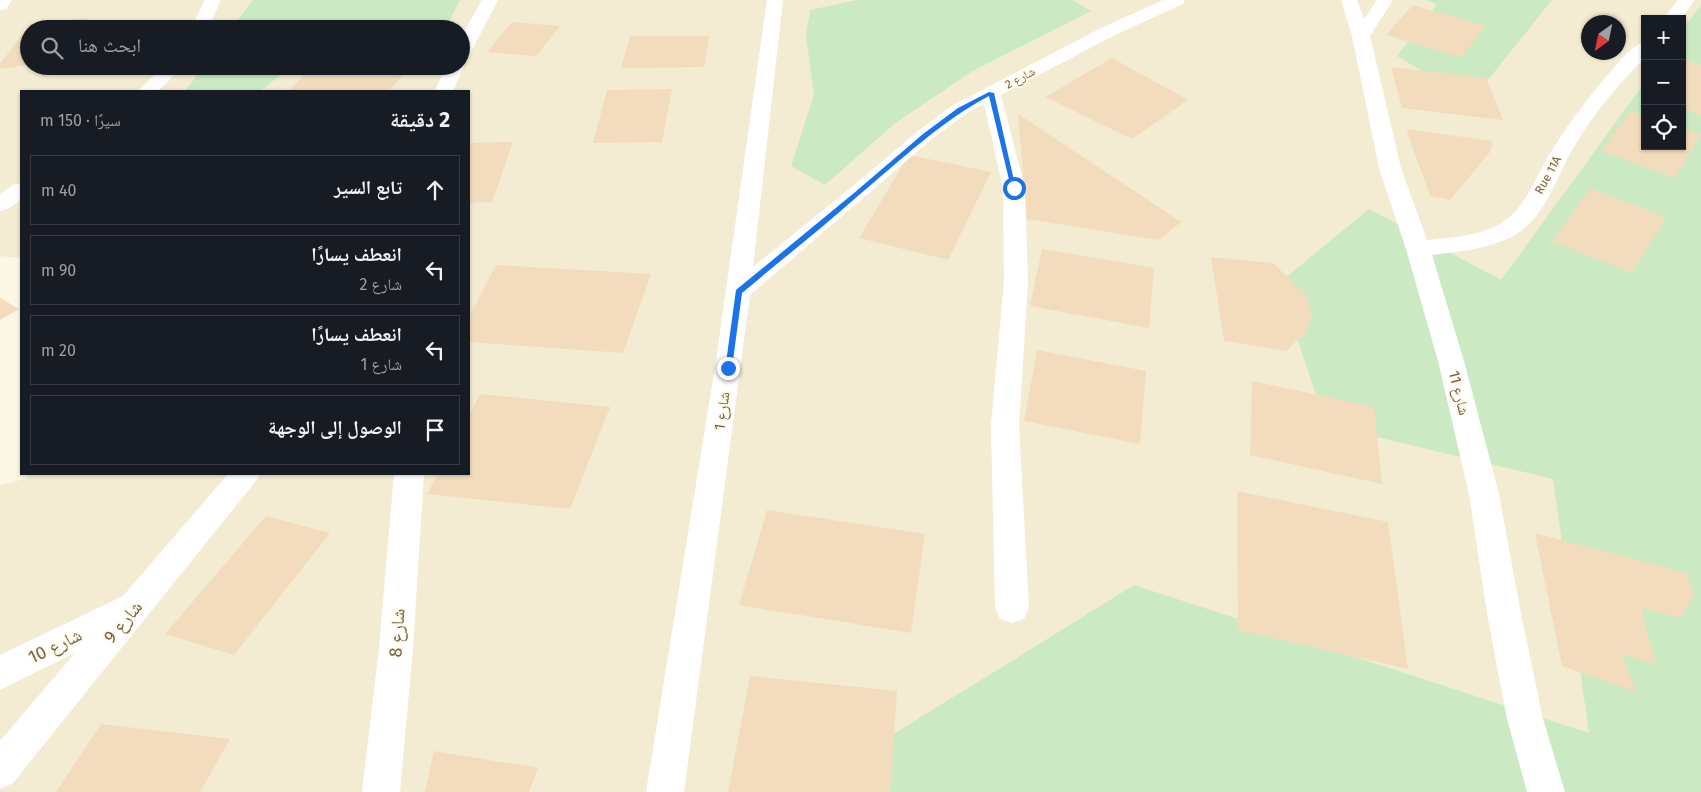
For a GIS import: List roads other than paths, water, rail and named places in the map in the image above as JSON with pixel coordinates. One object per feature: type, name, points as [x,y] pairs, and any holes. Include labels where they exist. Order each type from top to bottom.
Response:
[{"type":"street","points":[[0,5],[4,0]]},
{"type":"street","points":[[203,20],[213,0]]},
{"type":"street","points":[[470,37],[490,0]]},
{"type":"street","name":"شارع 1","points":[[665,792],[738,292],[775,0]]},
{"type":"street","name":"شارع 2","points":[[738,292],[856,195],[925,135],[960,109],[1107,32],[1177,0]]},
{"type":"street","name":"شارع 11","points":[[1350,0],[1361,36],[1390,168],[1418,248],[1451,361],[1484,494],[1504,614],[1525,719],[1546,792]]},
{"type":"street","points":[[1361,36],[1385,0]]},
{"type":"street","points":[[1675,15],[1687,0]]},
{"type":"street","name":"Rue 11A","points":[[1418,248],[1466,243],[1499,233],[1517,223],[1532,204],[1563,148],[1594,101],[1641,51]]},
{"type":"street","points":[[148,90],[164,75]]},
{"type":"street","points":[[444,90],[451,75]]},
{"type":"street","points":[[991,93],[1014,188],[1016,282],[1005,425],[1012,608]]},
{"type":"street","points":[[0,204],[20,191]]},
{"type":"street","name":"شارع 9","points":[[0,770],[244,475]]},
{"type":"street","name":"شارع 8","points":[[381,792],[396,648],[409,475]]},
{"type":"street","name":"شارع 10","points":[[0,673],[137,605]]}]
